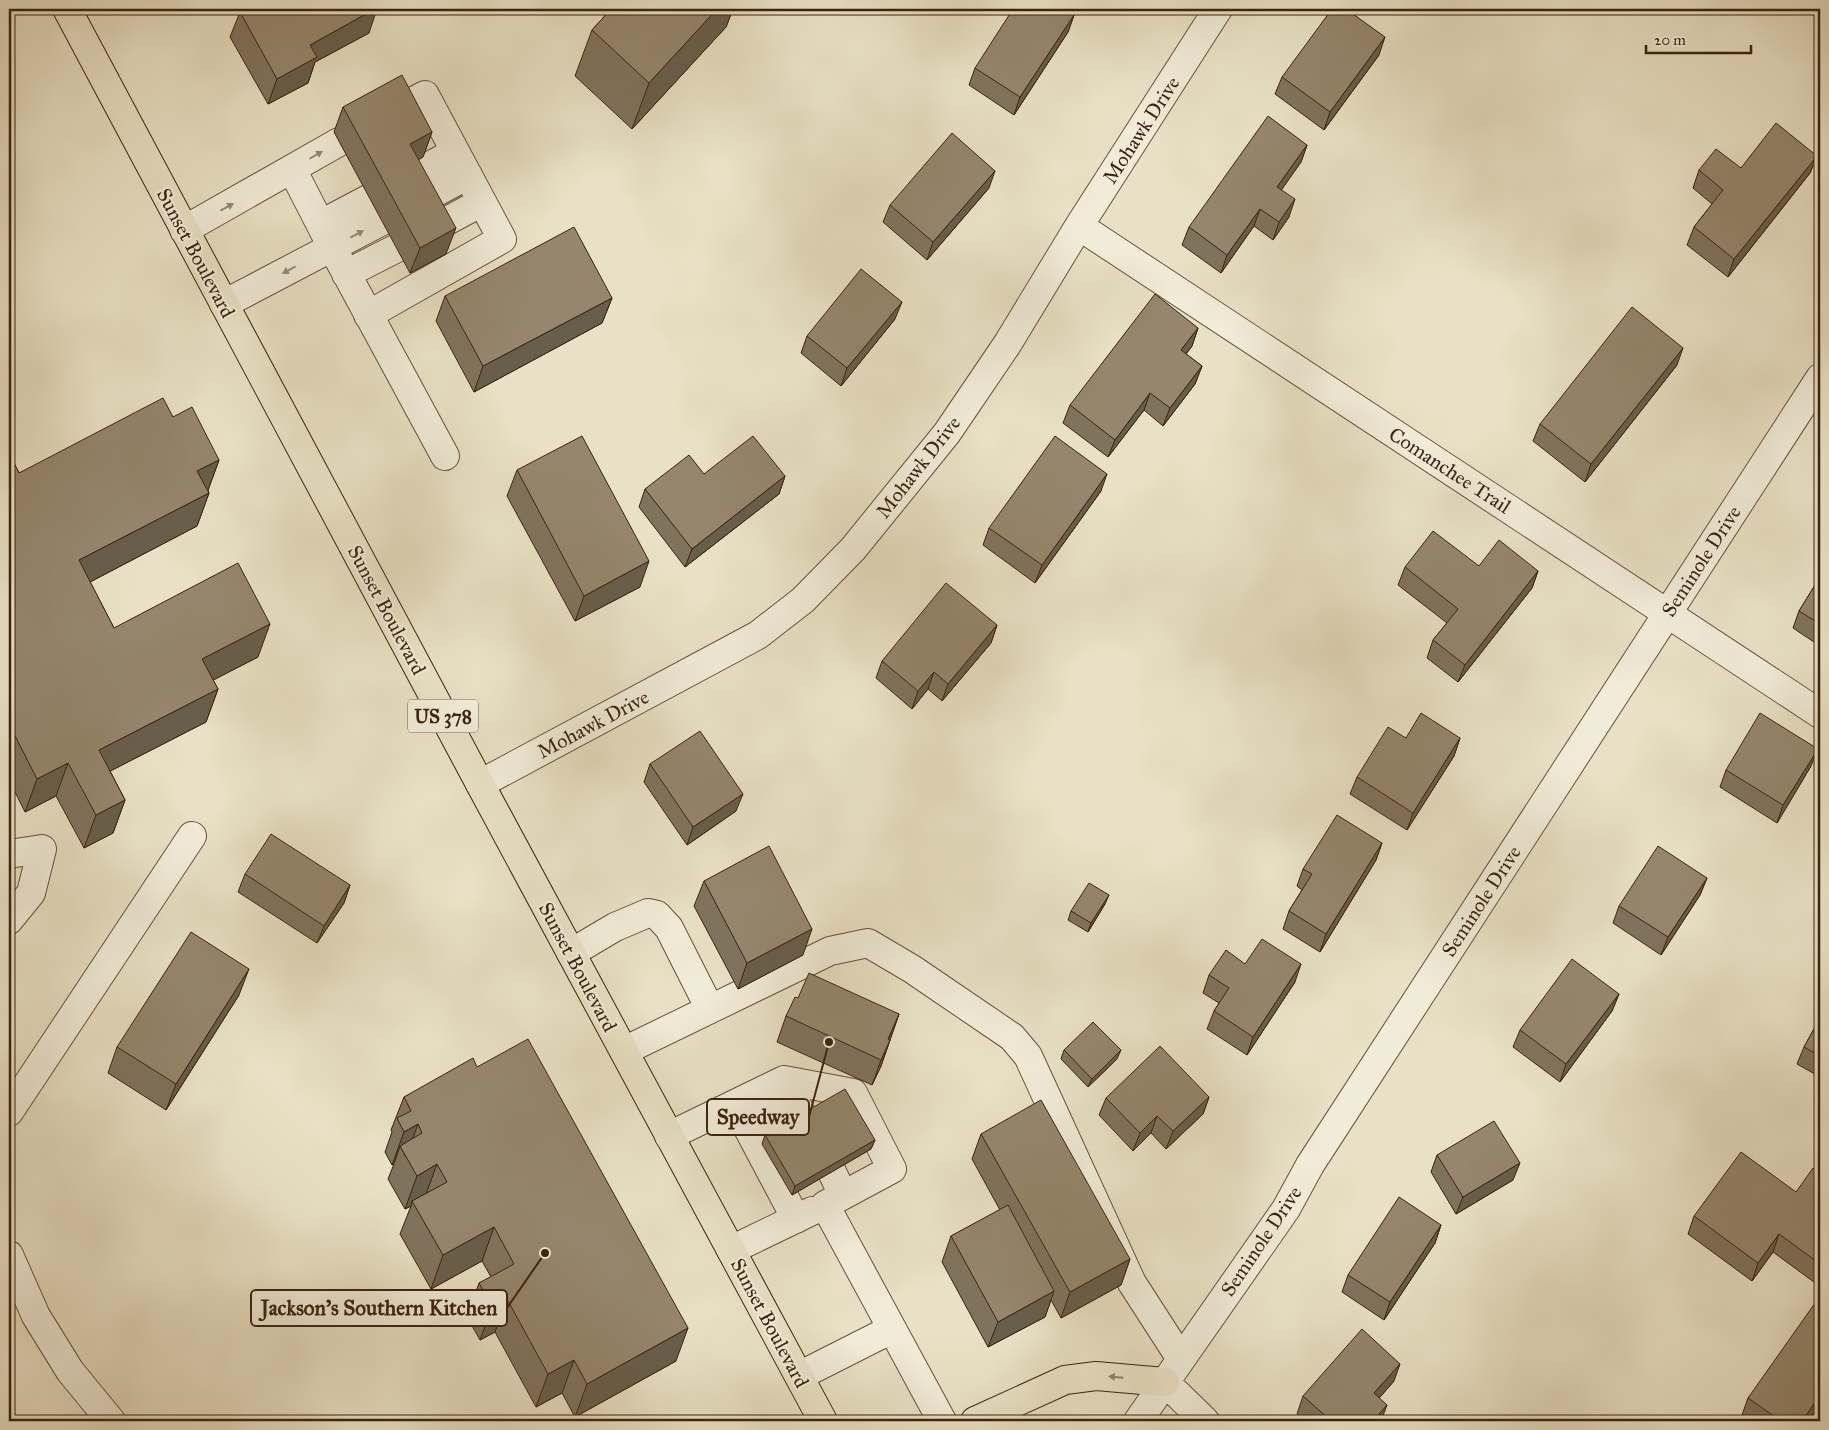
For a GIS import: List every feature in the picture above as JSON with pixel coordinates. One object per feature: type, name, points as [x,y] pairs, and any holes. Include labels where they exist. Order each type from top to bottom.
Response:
[{"type":"main road","name":"Sunset Boulevard","points":[[67,9],[480,784],[823,1421]]},
{"type":"main road","points":[[975,1421],[1065,1380],[1096,1376],[1165,1382]]},
{"type":"street","name":"Mohawk Drive","points":[[480,784],[758,635],[803,600],[853,549],[947,433],[1008,343],[1079,226],[1218,9]]},
{"type":"street","points":[[368,315],[502,239],[424,95],[397,110]]},
{"type":"street","points":[[184,230],[339,142]]},
{"type":"street","points":[[455,152],[412,190],[468,176]]},
{"type":"street","points":[[292,169],[368,315],[445,456]]},
{"type":"street","points":[[224,304],[326,236],[376,210]]},
{"type":"street","points":[[436,236],[486,210]]},
{"type":"street","name":"Comanchee Trail","points":[[1079,226],[1820,714]]},
{"type":"street","points":[[350,281],[400,255]]},
{"type":"street","name":"Seminole Drive","points":[[1138,1421],[1286,1209],[1310,1165],[1820,378]]},
{"type":"street","points":[[9,1112],[192,836]]},
{"type":"street","points":[[9,854],[42,849],[31,893],[9,920]]},
{"type":"street","points":[[571,953],[615,926],[648,913],[657,915],[669,928],[710,1009]]},
{"type":"street","points":[[624,1051],[830,951],[868,943],[912,969],[1012,1037],[1028,1056],[1132,1284],[1181,1359]]},
{"type":"street","points":[[669,1136],[784,1080],[853,1093],[892,1169],[833,1190],[796,1219],[731,1250]]},
{"type":"street","points":[[784,1080],[804,1119]]},
{"type":"street","points":[[735,1104],[796,1219]]},
{"type":"street","points":[[833,1190],[892,1329],[942,1421]]},
{"type":"street","points":[[9,1255],[36,1316],[65,1363],[111,1421]]},
{"type":"street","points":[[799,1376],[892,1329]]},
{"type":"street","points":[[1165,1382],[1204,1421]]},
{"type":"building","points":[[245,9],[375,9],[310,45],[317,57],[277,79],[240,12]]},
{"type":"building","points":[[611,9],[717,9],[649,83],[592,30]]},
{"type":"building","points":[[1013,9],[1065,9],[1074,15],[1020,97],[975,68]]},
{"type":"building","points":[[1332,9],[1346,9],[1385,37],[1330,112],[1282,77]]},
{"type":"building","points":[[402,75],[432,132],[410,144],[456,228],[420,248],[343,107]]},
{"type":"building","points":[[1268,116],[1307,145],[1277,187],[1295,199],[1279,222],[1260,209],[1227,255],[1189,227]]},
{"type":"building","points":[[1776,123],[1817,156],[1734,259],[1694,227],[1723,190],[1699,170],[1716,149],[1741,168]]},
{"type":"building","points":[[952,133],[995,171],[933,242],[890,205]]},
{"type":"building","points":[[574,227],[612,298],[483,366],[445,296]]},
{"type":"building","points":[[861,269],[902,302],[847,368],[807,336]]},
{"type":"building","points":[[1155,294],[1198,328],[1181,350],[1202,366],[1170,408],[1150,393],[1115,440],[1070,405]]},
{"type":"building","points":[[1632,307],[1683,348],[1591,464],[1540,424]]},
{"type":"building","points":[[163,398],[173,417],[192,407],[219,460],[197,471],[209,493],[79,560],[114,628],[238,563],[270,624],[202,659],[218,689],[99,750],[125,800],[96,815],[68,763],[37,779],[9,724],[9,453],[19,473]]},
{"type":"building","points":[[582,436],[649,561],[584,596],[517,470]]},
{"type":"building","points":[[753,436],[785,476],[692,549],[645,489],[689,455],[704,474]]},
{"type":"building","points":[[1055,436],[1107,474],[1042,565],[989,528]]},
{"type":"building","points":[[1433,531],[1479,566],[1499,540],[1538,571],[1465,665],[1433,640],[1458,609],[1405,567]]},
{"type":"building","points":[[1820,577],[1820,624],[1799,611]]},
{"type":"building","points":[[946,583],[997,625],[948,684],[934,672],[918,691],[882,661]]},
{"type":"building","points":[[1421,713],[1460,738],[1413,813],[1357,777],[1388,727],[1406,738]]},
{"type":"building","points":[[1760,713],[1818,749],[1783,805],[1726,770]]},
{"type":"building","points":[[700,731],[743,794],[693,827],[650,764]]},
{"type":"building","points":[[1337,815],[1382,843],[1326,934],[1289,911],[1312,874],[1303,869]]},
{"type":"building","points":[[271,834],[350,885],[324,926],[245,874]]},
{"type":"building","points":[[769,846],[812,929],[747,963],[704,881]]},
{"type":"building","points":[[1658,846],[1707,878],[1668,937],[1619,906]]},
{"type":"building","points":[[1089,883],[1109,895],[1091,923],[1071,911]]},
{"type":"building","points":[[191,932],[249,969],[176,1084],[117,1047]]},
{"type":"building","points":[[1262,939],[1301,964],[1253,1037],[1214,1011],[1229,988],[1209,975],[1226,950],[1245,964]]},
{"type":"building","points":[[1572,959],[1619,994],[1566,1064],[1520,1030]]},
{"type":"building","points":[[809,973],[899,1014],[881,1060],[786,1016],[795,997],[798,998]]},
{"type":"building","points":[[1820,1018],[1820,1056],[1804,1047]]},
{"type":"building","points":[[1093,1022],[1121,1050],[1092,1079],[1064,1050]]},
{"type":"building","points":[[528,1039],[688,1328],[587,1384],[574,1360],[548,1374],[507,1299],[492,1307],[479,1283],[514,1264],[494,1227],[443,1255],[412,1201],[447,1182],[437,1164],[417,1176],[400,1146],[422,1133],[418,1124],[404,1132],[397,1118],[411,1111],[404,1097],[473,1058],[477,1067]]},
{"type":"building","points":[[1160,1046],[1209,1097],[1173,1131],[1157,1116],[1140,1133],[1106,1098]]},
{"type":"building","points":[[845,1089],[875,1140],[795,1186],[765,1135]]},
{"type":"building","points":[[1041,1100],[1130,1259],[1070,1292],[981,1134]]},
{"type":"building","points":[[1494,1121],[1520,1163],[1463,1197],[1437,1155]]},
{"type":"building","points":[[1741,1152],[1796,1192],[1813,1168],[1820,1173],[1820,1264],[1779,1234],[1758,1263],[1694,1216]]},
{"type":"building","points":[[1399,1197],[1441,1225],[1390,1302],[1348,1275]]},
{"type":"building","points":[[1008,1205],[1054,1291],[998,1322],[951,1236]]},
{"type":"building","points":[[1820,1296],[1820,1395],[1802,1421],[1781,1421],[1748,1398]]},
{"type":"building","points":[[1362,1329],[1400,1364],[1374,1393],[1387,1405],[1373,1421],[1331,1421],[1303,1396]]},
{"type":"place","name":"Speedway","points":[[829,1042]]},
{"type":"place","name":"Jackson's Southern Kitchen","points":[[545,1253]]}]
